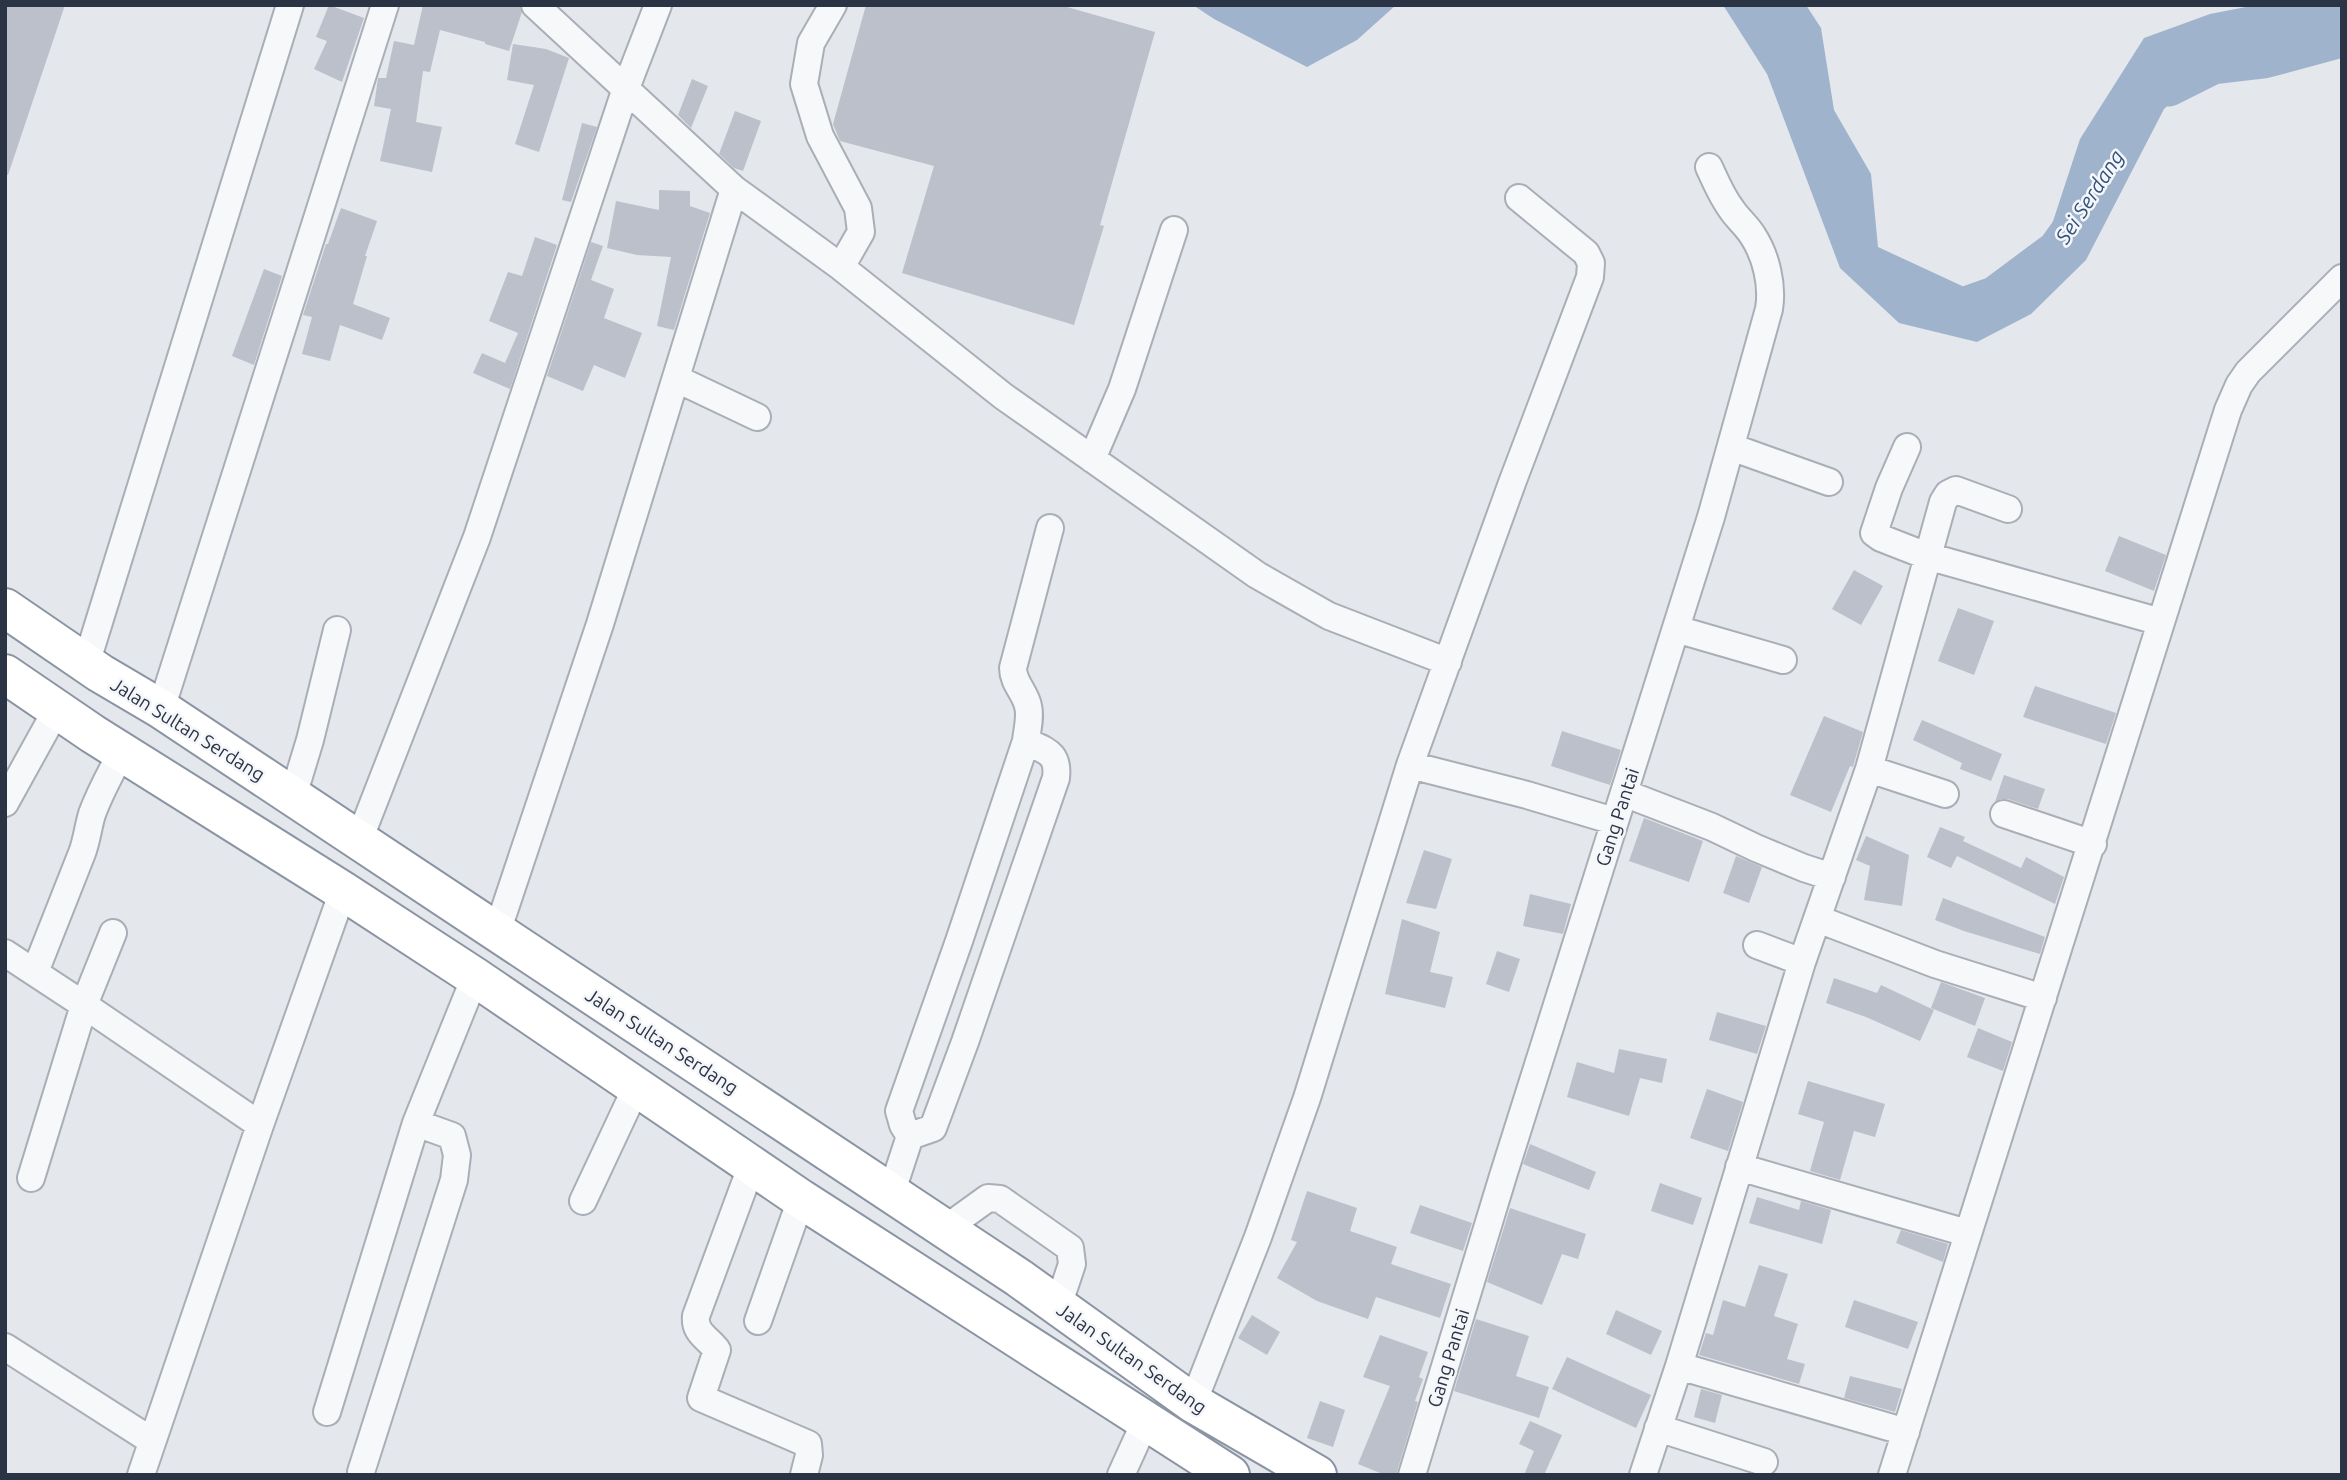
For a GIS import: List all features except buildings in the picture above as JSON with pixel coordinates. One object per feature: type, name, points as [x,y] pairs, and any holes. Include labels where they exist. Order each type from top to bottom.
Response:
[{"type":"highway","name":"Jalan Sultan Serdang","points":[[5,608],[945,1229],[1193,1402],[1317,1475]]},
{"type":"highway","points":[[5,674],[122,752],[344,891],[475,977],[751,1167],[1230,1475]]},
{"type":"street","points":[[86,664],[290,5]]},
{"type":"street","points":[[161,709],[385,5]]},
{"type":"street","points":[[535,5],[734,189],[841,267],[1003,396],[1257,575],[1329,615],[1448,662]]},
{"type":"street","points":[[359,840],[477,537],[626,88],[658,5]]},
{"type":"street","points":[[833,5],[811,44],[804,84],[820,136],[858,208],[861,232],[841,267]]},
{"type":"street","name":"Gang Pantai","points":[[1412,1475],[1503,1176],[1676,629],[1769,309],[1771,292],[1758,245],[1721,194],[1709,167]]},
{"type":"street","points":[[497,932],[600,624],[734,189]]},
{"type":"street","points":[[1193,1402],[1258,1237],[1307,1098],[1410,765],[1590,277],[1591,263],[1586,253],[1519,198]]},
{"type":"street","points":[[1092,459],[1122,389],[1174,230]]},
{"type":"street","points":[[1892,1475],[2228,410],[2248,372],[2342,278]]},
{"type":"street","points":[[677,379],[757,417]]},
{"type":"street","points":[[1731,447],[1829,482]]},
{"type":"street","points":[[1906,447],[1874,533],[1881,538],[1927,556],[2161,622]]},
{"type":"street","points":[[1643,1475],[1679,1366],[1802,962],[1869,769],[1943,502],[1950,492],[1956,490],[2008,509]]},
{"type":"street","points":[[910,1136],[899,1111],[1026,741],[1029,710],[1014,678],[1013,668],[1050,528]]},
{"type":"street","points":[[1676,629],[1783,660]]},
{"type":"street","points":[[293,796],[337,630]]},
{"type":"street","points":[[5,803],[57,709]]},
{"type":"street","points":[[910,1136],[933,1128],[1056,778],[1054,757],[1026,741]]},
{"type":"street","points":[[35,972],[89,835],[90,818],[122,752]]},
{"type":"street","points":[[1410,765],[1614,821]]},
{"type":"street","points":[[1869,769],[1945,794]]},
{"type":"street","points":[[1624,793],[1712,827],[1804,868],[1832,877]]},
{"type":"street","points":[[2004,814],[2093,844]]},
{"type":"street","points":[[141,1475],[260,1125],[344,891]]},
{"type":"street","points":[[1818,919],[1947,968],[2043,998]]},
{"type":"street","points":[[31,1178],[84,1004],[113,933]]},
{"type":"street","points":[[959,941],[994,959]]},
{"type":"street","points":[[1757,945],[1802,962]]},
{"type":"street","points":[[5,953],[260,1125]]},
{"type":"street","points":[[327,1412],[416,1124],[475,977]]},
{"type":"street","points":[[583,1201],[636,1088]]},
{"type":"street","points":[[361,1472],[454,1180],[457,1155],[452,1136],[416,1124]]},
{"type":"street","points":[[891,1194],[910,1136]]},
{"type":"street","points":[[751,1167],[696,1316],[695,1324],[698,1330],[717,1350],[701,1398],[804,1441],[810,1449],[804,1475]]},
{"type":"street","points":[[1739,1167],[1967,1233]]},
{"type":"street","points":[[945,1229],[988,1198],[1000,1199],[1070,1248],[1072,1264],[1058,1306]]},
{"type":"street","points":[[758,1321],[801,1199]]},
{"type":"street","points":[[5,1347],[152,1441]]},
{"type":"street","points":[[1679,1366],[1906,1432]]},
{"type":"street","points":[[1121,1475],[1146,1420]]},
{"type":"street","points":[[1658,1428],[1764,1462]]},
{"type":"water","points":[[1193,5],[1396,5],[1357,40],[1307,67],[1214,19]]},
{"type":"water","points":[[1723,5],[1806,5],[1821,28],[1834,110],[1871,174],[1878,247],[1986,297],[2037,270],[2080,139],[2144,38],[2210,14],[2256,5],[2342,5],[2342,44],[2217,63],[2164,109],[2086,260],[2031,314],[1977,342],[1899,323],[1840,268],[1767,74]]},
{"type":"waterway","name":"Sei Serdang","points":[[2169,88],[2213,66],[2264,60],[2342,39]]},
{"type":"waterway","name":"Sei Serdang","points":[[1960,307],[1994,295],[2056,249],[2072,227]]}]
